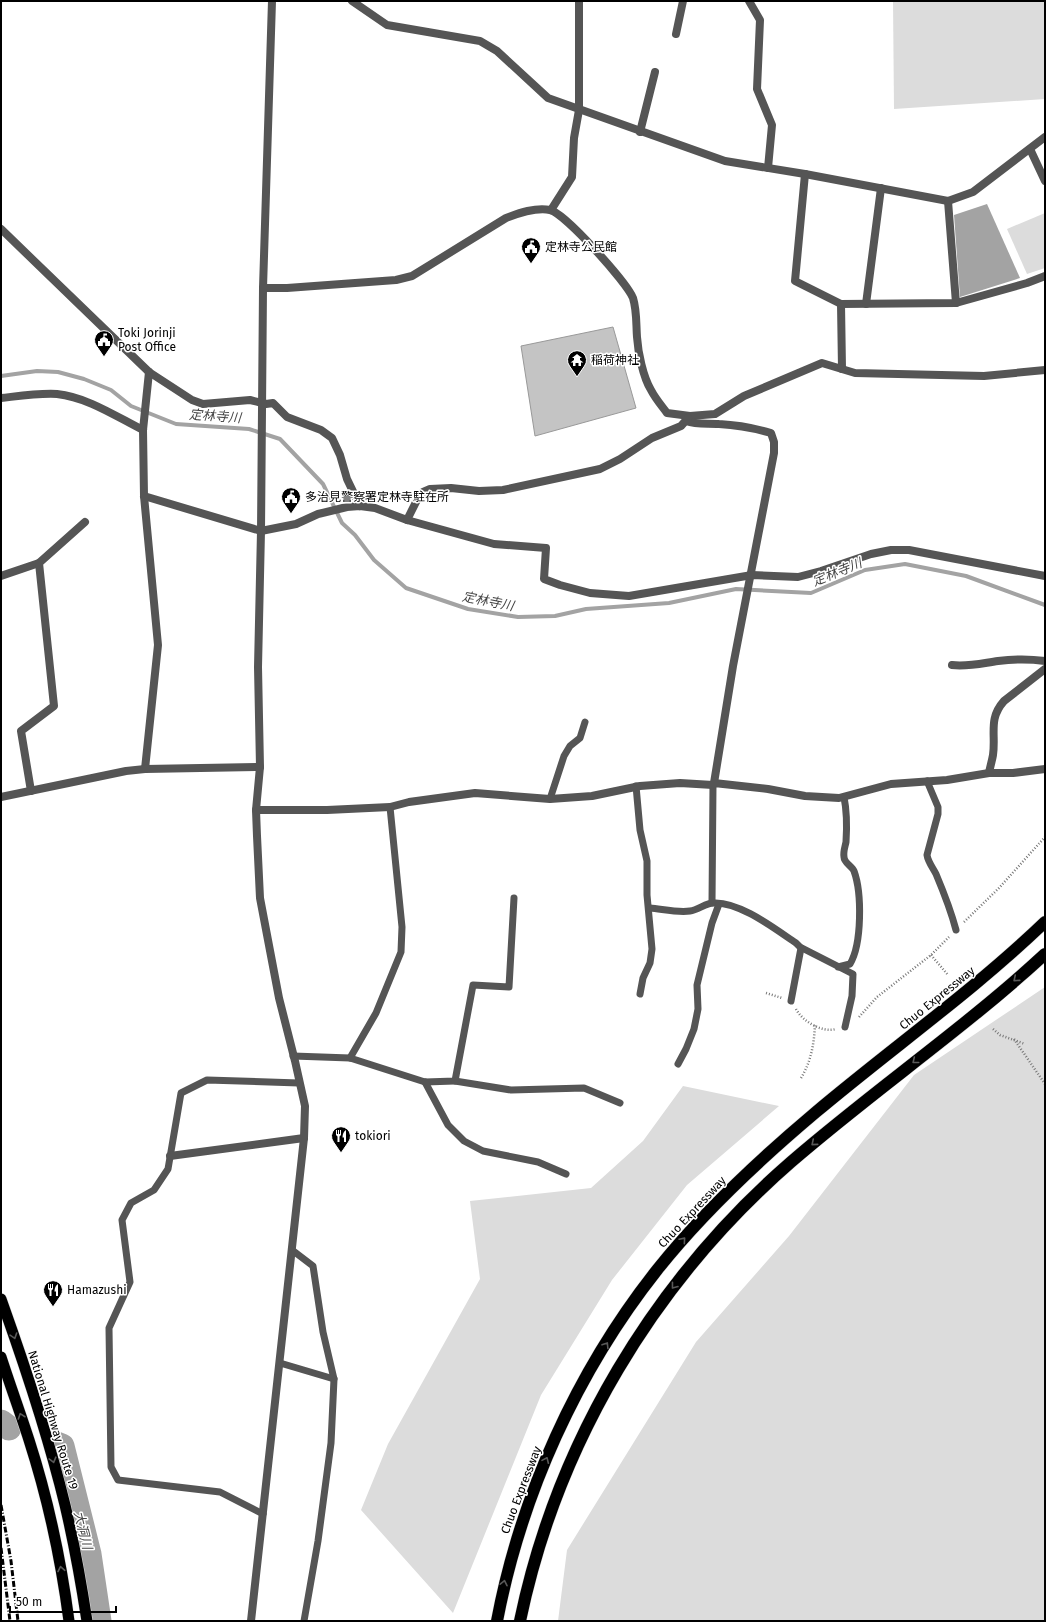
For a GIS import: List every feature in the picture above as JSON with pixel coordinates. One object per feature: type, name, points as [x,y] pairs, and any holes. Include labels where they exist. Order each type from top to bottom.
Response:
[{"type":"highway","name":"Chuo Expressway","points":[[497,1621],[505,1579],[524,1519],[544,1464],[566,1415],[594,1364],[624,1316],[657,1270],[697,1224],[735,1185],[776,1147],[816,1112],[977,983],[1045,922]]},
{"type":"highway","points":[[520,1621],[528,1585],[546,1527],[566,1473],[582,1438],[614,1375],[642,1330],[674,1285],[712,1240],[789,1164],[989,1002],[1045,954]]},
{"type":"highway","name":"National Highway Route 19","points":[[1,1299],[36,1401],[65,1504],[87,1621]]},
{"type":"highway","points":[[1,1357],[30,1441],[45,1497],[59,1556],[69,1621]]},
{"type":"street","points":[[251,1621],[304,1138],[305,1106],[278,998],[260,898],[256,810],[260,767],[258,667],[261,531],[263,288],[272,1]]},
{"type":"street","points":[[352,1],[388,25],[480,41],[497,51],[548,98],[725,161],[805,174],[948,201],[972,192],[1045,137]]},
{"type":"street","points":[[552,210],[572,177],[574,138],[579,110],[579,1]]},
{"type":"street","points":[[676,34],[683,1]]},
{"type":"street","points":[[749,1],[760,20],[757,89],[772,125],[768,168]]},
{"type":"street","points":[[640,132],[655,72]]},
{"type":"street","points":[[1030,149],[1045,181]]},
{"type":"street","points":[[805,174],[795,281],[841,304],[956,303],[1045,276]]},
{"type":"street","points":[[866,304],[881,188]]},
{"type":"street","points":[[948,201],[956,303]]},
{"type":"street","points":[[263,288],[287,288],[396,280],[412,276],[506,218],[521,213],[539,210],[552,210],[565,220],[590,245],[612,268],[628,289],[633,298],[636,313],[637,339],[642,364],[650,389],[667,413],[688,418],[715,414],[744,396],[822,363],[856,373],[984,376],[1045,370]]},
{"type":"street","points":[[1,229],[149,372],[192,400],[203,404],[250,400],[261,403],[273,403],[287,416],[321,430],[332,438],[340,455],[347,479],[360,506]]},
{"type":"street","points":[[841,304],[842,369]]},
{"type":"street","points":[[145,769],[158,645],[144,496],[143,430],[149,372]]},
{"type":"street","points":[[1,398],[58,394],[84,401],[143,430]]},
{"type":"street","points":[[407,520],[418,498],[423,492],[430,489],[451,488],[479,491],[503,490],[600,469],[620,460],[652,438],[682,426],[688,418]]},
{"type":"street","points":[[688,418],[694,424],[708,423],[742,426],[771,433],[774,442],[774,453],[752,575],[733,666],[713,784]]},
{"type":"street","points":[[144,496],[261,531],[296,524],[318,514],[347,507],[360,506],[375,508],[407,520],[494,544],[546,548],[544,579],[590,593],[629,596],[752,575],[798,577],[871,554],[891,550],[909,550],[1045,576]]},
{"type":"street","points":[[1,576],[39,564],[85,522]]},
{"type":"street","points":[[31,791],[21,731],[54,706],[39,564]]},
{"type":"street","points":[[952,665],[963,666],[999,661],[1045,661]]},
{"type":"street","points":[[989,773],[993,754],[992,734],[999,706],[1045,668]]},
{"type":"street","points":[[1,797],[126,771],[145,769],[260,767]]},
{"type":"street","points":[[256,810],[327,810],[390,807],[409,802],[475,793],[550,799],[592,796],[636,786],[680,783],[713,784],[768,789],[805,796],[838,798],[891,784],[927,782],[989,773],[1013,773],[1045,768]]},
{"type":"street","points":[[170,1156],[304,1138]]},
{"type":"lane","points":[[550,799],[564,756],[570,746],[580,738],[585,722]]},
{"type":"lane","points":[[927,782],[938,807],[938,814],[926,855],[952,912],[956,930]]},
{"type":"lane","points":[[678,1064],[694,1029],[698,1009],[696,985],[716,903],[713,784]]},
{"type":"lane","points":[[636,786],[640,830],[647,861],[647,895],[650,908],[652,949],[650,962],[640,994]]},
{"type":"lane","points":[[838,967],[850,964],[854,958],[858,936],[860,903],[854,870],[845,861],[843,856],[846,844],[847,822],[844,797]]},
{"type":"lane","points":[[350,1058],[376,1013],[401,952],[402,927],[390,807]]},
{"type":"lane","points":[[455,1081],[473,985],[509,987],[514,898]]},
{"type":"lane","points":[[650,908],[687,912],[716,903],[729,905],[755,915],[801,948],[853,974],[852,996],[845,1027]]},
{"type":"lane","points":[[791,1001],[801,948]]},
{"type":"lane","points":[[293,1056],[350,1058],[425,1082],[455,1081],[511,1090],[584,1088],[620,1103]]},
{"type":"lane","points":[[263,1514],[220,1492],[118,1480],[111,1467],[109,1328],[130,1282],[122,1220],[131,1203],[154,1190],[168,1169],[181,1093],[208,1080],[299,1083]]},
{"type":"lane","points":[[425,1082],[448,1125],[464,1141],[483,1151],[538,1162],[566,1174]]},
{"type":"lane","points":[[292,1250],[313,1266],[323,1332],[334,1379],[331,1443],[318,1541],[304,1621]]},
{"type":"lane","points":[[280,1363],[334,1379]]},
{"type":"path","points":[[766,993],[791,1001],[802,1018],[824,1030],[831,1031],[850,1026],[855,1022],[866,1007],[877,997],[931,955],[999,888],[1045,837]]},
{"type":"path","points":[[931,955],[948,975]]},
{"type":"path","points":[[801,1078],[811,1057],[815,1025]]},
{"type":"path","points":[[993,1028],[1000,1035],[1025,1044]]},
{"type":"path","points":[[1014,1039],[1045,1084]]},
{"type":"shaded area","points":[[893,1],[1045,1],[1045,99],[894,109]]},
{"type":"shaded area","points":[[987,204],[1020,278],[960,297],[954,215]]},
{"type":"shaded area","points":[[1045,213],[1045,268],[1027,274],[1007,229]]},
{"type":"shaded area","points":[[1045,987],[1045,1621],[558,1621],[567,1550],[696,1342],[789,1236],[914,1075]]},
{"type":"shaded area","points":[[683,1086],[779,1106],[687,1185],[612,1280],[541,1395],[453,1613],[361,1510],[388,1444],[480,1279],[470,1201],[591,1188],[643,1141]]},
{"type":"building","name":"稲荷神社","points":[[613,327],[636,408],[535,436],[521,346]]},
{"type":"waterway","name":"定林寺川","points":[[1,376],[37,371],[58,372],[84,379],[111,390],[131,406],[176,424],[249,429],[280,439],[323,484],[342,523],[355,535],[374,560],[406,588],[468,609],[518,617],[555,616],[586,609],[669,603],[736,589],[811,593],[865,570],[905,564],[966,576],[1045,605]]},
{"type":"waterway","name":"大洞川","points":[[1,1422],[9,1428]]},
{"type":"waterway","name":"大洞川","points":[[57,1444],[62,1446],[89,1554],[99,1621]]},
{"type":"railway","points":[[1,1505],[11,1561],[18,1621]]},
{"type":"railway","points":[[1,1548],[10,1621]]},
{"type":"place","name":"定林寺公民館","points":[[531,264]]},
{"type":"place","name":"Toki Jorinji Post Office","points":[[104,357]]},
{"type":"place","name":"稲荷神社","points":[[577,377]]},
{"type":"place","name":"多治見警察署定林寺駐在所","points":[[291,514]]},
{"type":"place","name":"tokiori","points":[[341,1153]]},
{"type":"place","name":"Hamazushi","points":[[53,1307]]}]
